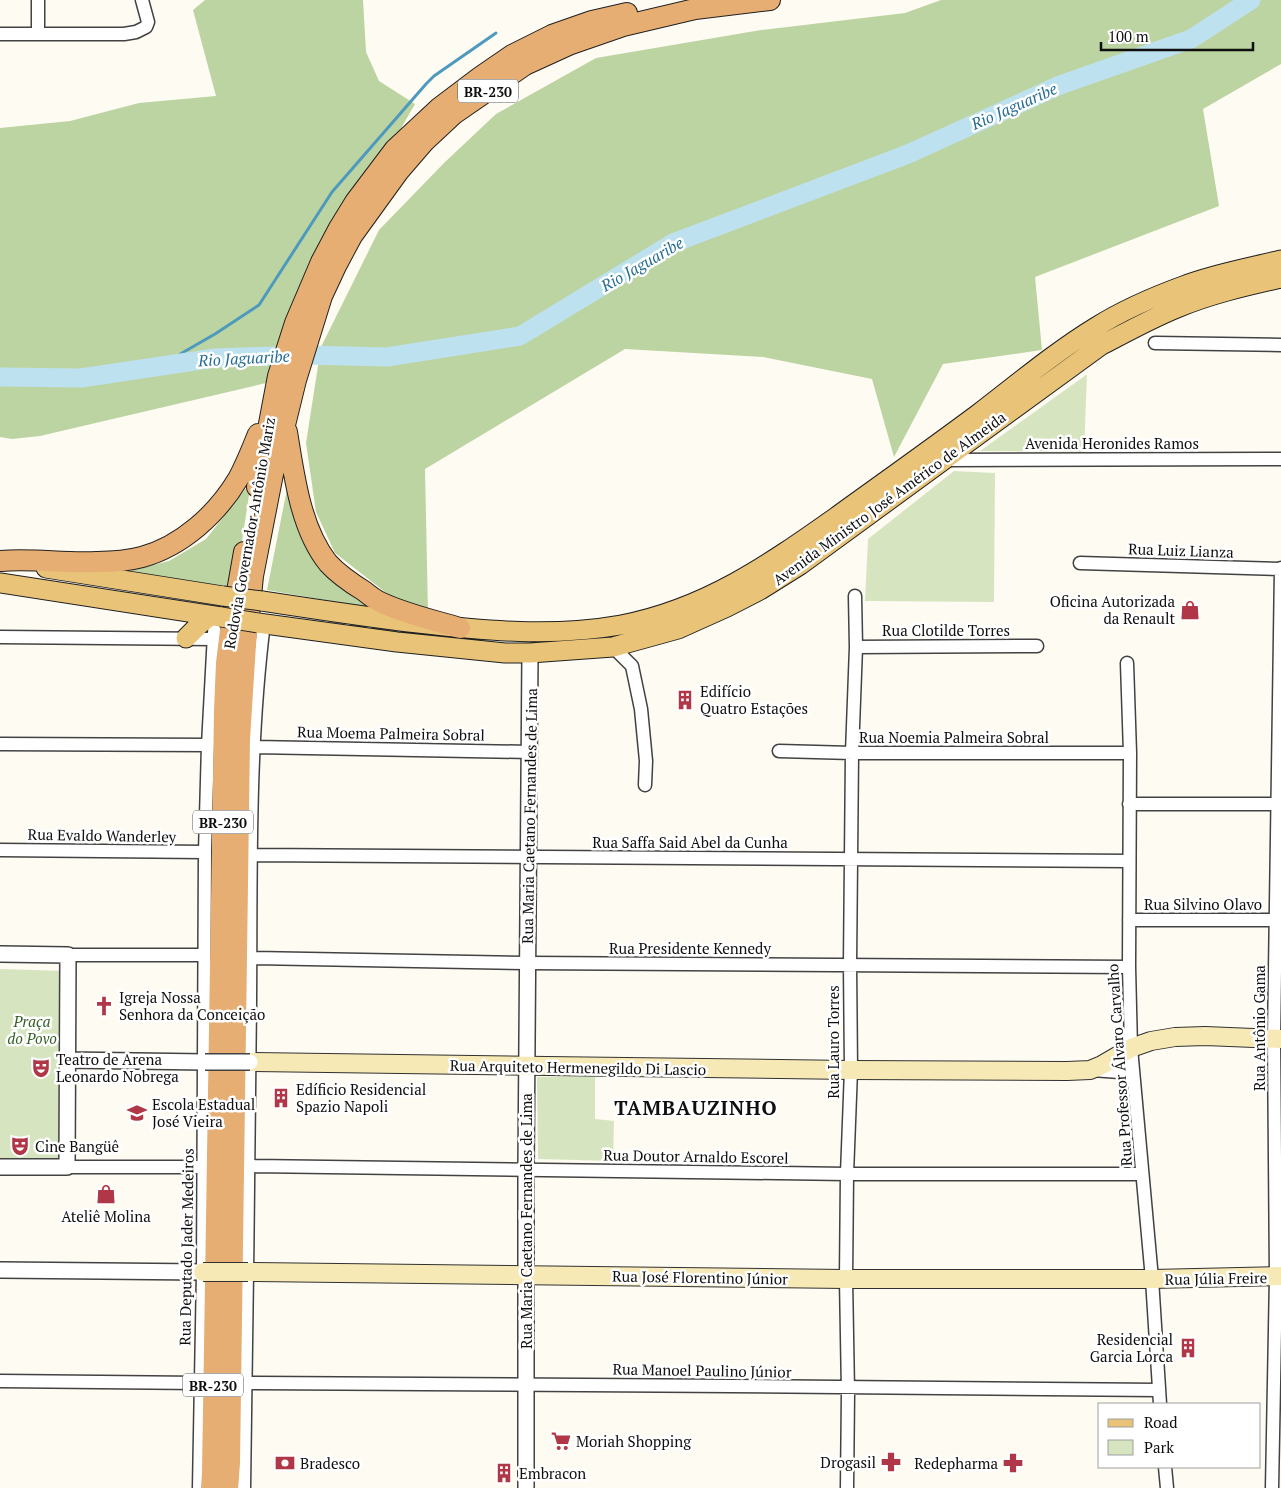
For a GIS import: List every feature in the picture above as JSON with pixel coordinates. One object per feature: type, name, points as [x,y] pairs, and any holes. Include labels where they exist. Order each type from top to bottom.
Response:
[{"type":"highway","name":"Rodovia Governador Antônio Mariz","points":[[228,1488],[233,1310],[240,739],[246,644],[253,576],[273,474],[286,422],[287,378],[321,262],[355,202],[395,149],[439,108],[480,77],[512,55],[552,35],[592,21],[682,0]]},
{"type":"highway","name":"Rodovia Governador Antônio Mariz","points":[[304,325],[322,296],[352,236],[399,171],[424,142],[454,114],[525,65],[580,41],[623,26],[695,9],[770,0]]},
{"type":"highway","name":"Rodovia Governador Antônio Mariz","points":[[211,1488],[226,662],[237,588],[273,397],[287,378]]},
{"type":"highway","points":[[1,561],[68,563],[121,561],[143,556],[173,544],[206,519],[219,505],[237,479],[273,397]]},
{"type":"highway","points":[[286,422],[293,468],[303,512],[319,549],[328,563],[346,580],[379,602],[460,628]]},
{"type":"main road","name":"Avenida Ministro José Américo de Almeida","points":[[1,561],[353,616],[489,631],[572,632],[622,624],[678,610],[752,574],[785,553],[946,438],[1096,326],[1183,286],[1214,276],[1281,260]]},
{"type":"main road","name":"Avenida Ministro José Américo de Almeida","points":[[0,583],[212,618],[469,650],[530,653],[612,647],[642,640],[678,629],[727,607],[760,590],[800,565],[1100,346],[1178,307],[1226,291],[1281,278]]},
{"type":"main road","points":[[186,638],[212,618]]},
{"type":"main road","name":"Rua Arquiteto Hermenegildo Di Lascio","points":[[250,1062],[1067,1071],[1090,1070],[1131,1048],[1151,1041],[1175,1037],[1205,1036],[1278,1039]]},
{"type":"main road","name":"Rua José Florentino Júnior","points":[[203,1272],[846,1279],[1152,1279]]},
{"type":"main road","name":"Rua Júlia Freire","points":[[1152,1279],[1278,1276]]},
{"type":"street","points":[[38,0],[38,34]]},
{"type":"street","points":[[0,34],[124,34],[136,32],[146,27],[148,22],[142,0]]},
{"type":"street","points":[[1155,343],[1281,345]]},
{"type":"street","name":"Avenida Heronides Ramos","points":[[944,460],[1281,459]]},
{"type":"street","name":"Rua Luiz Lianza","points":[[1080,563],[1281,568]]},
{"type":"street","name":"Rua Antônio Gama","points":[[1272,1488],[1278,1276],[1276,920],[1281,568]]},
{"type":"street","points":[[0,590],[212,618]]},
{"type":"street","name":"Rua Lauro Torres","points":[[847,1488],[846,1279],[847,1174],[851,1070],[850,965],[852,754],[856,646],[855,596]]},
{"type":"street","name":"Rua Deputado Jader Medeiros","points":[[198,1488],[203,1272],[205,852],[214,638],[212,618]]},
{"type":"street","points":[[244,1488],[250,1062],[250,855],[253,747],[261,623]]},
{"type":"street","points":[[0,637],[214,638]]},
{"type":"street","points":[[642,640],[632,666],[641,709],[646,761],[645,785]]},
{"type":"street","name":"Rua Clotilde Torres","points":[[856,646],[1037,646]]},
{"type":"street","points":[[612,647],[632,666]]},
{"type":"street","name":"Rua Maria Caetano Fernandes de Lima","points":[[526,1488],[526,1170],[530,653]]},
{"type":"street","name":"Rua Professor Álvaro Carvalho","points":[[1127,663],[1130,753],[1129,967],[1131,1048],[1152,1279],[1160,1403]]},
{"type":"street","points":[[0,744],[208,745]]},
{"type":"street","name":"Rua Moema Palmeira Sobral","points":[[253,747],[530,752]]},
{"type":"street","name":"Rua Noemia Palmeira Sobral","points":[[779,751],[852,754],[1130,753]]},
{"type":"street","points":[[1129,804],[1279,804]]},
{"type":"street","name":"Rua Evaldo Wanderley","points":[[0,850],[205,852]]},
{"type":"street","name":"Rua Saffa Said Abel da Cunha","points":[[250,855],[1129,861]]},
{"type":"street","name":"Rua Silvino Olavo","points":[[1129,920],[1276,920]]},
{"type":"street","points":[[0,954],[204,955]]},
{"type":"street","points":[[67,1167],[68,955]]},
{"type":"street","name":"Rua Presidente Kennedy","points":[[250,958],[527,963],[1129,967]]},
{"type":"street","name":"Rua Arquiteto Hermenegildo Di Lascio","points":[[67,1060],[250,1062]]},
{"type":"street","name":"Rua Arquiteto Hermenegildo Di Lascio","points":[[1090,1070],[1134,1073]]},
{"type":"street","name":"Rua Doutor Arnaldo Escorel","points":[[249,1166],[847,1174],[1142,1174]]},
{"type":"street","points":[[0,1167],[202,1167]]},
{"type":"street","points":[[0,1270],[203,1272]]},
{"type":"street","points":[[0,1381],[200,1383]]},
{"type":"street","name":"Rua Manoel Paulino Júnior","points":[[245,1382],[1159,1390]]},
{"type":"street","points":[[1166,1468],[1167,1488]]},
{"type":"green space","points":[[205,0],[363,0],[366,52],[379,81],[415,104],[396,137],[279,380],[40,436],[12,439],[0,437],[0,128],[70,121],[139,103],[216,96],[193,10]]},
{"type":"green space","points":[[941,0],[1281,0],[1281,64],[1203,109],[1219,206],[1035,277],[1042,350],[943,364],[894,457],[872,379],[763,357],[625,349],[425,469],[428,612],[394,599],[335,553],[316,512],[306,443],[321,347],[379,230],[444,163],[496,114],[596,58],[761,30],[905,13]]},
{"type":"green space","points":[[1086,375],[1084,452],[980,451]]},
{"type":"green space","points":[[954,471],[995,473],[994,602],[865,601],[868,539]]},
{"type":"green space","points":[[289,479],[317,559],[394,612],[267,590]]},
{"type":"green space","points":[[251,482],[235,587],[122,573],[169,561],[206,539]]},
{"type":"green space","name":"Praça do Povo","points":[[0,969],[65,971],[62,1165],[0,1164]]},
{"type":"green space","points":[[595,1076],[595,1119],[614,1121],[613,1161],[538,1159],[537,1077]]},
{"type":"waterway","name":"Rio Jaguaribe","points":[[0,377],[81,378],[215,358],[304,355],[387,357],[520,336],[673,243],[908,154],[1060,85],[1191,39],[1251,0]]},
{"type":"waterway","points":[[167,365],[182,353],[259,305],[332,192],[426,84],[434,76],[496,33]]},
{"type":"place","name":"Oficina Autorizada da Renault","points":[[1190,610]]},
{"type":"place","name":"Edifício Quatro Estações","points":[[685,700]]},
{"type":"place","name":"Igreja Nossa Senhora da Conceição","points":[[104,1006]]},
{"type":"place","name":"Teatro de Arena Leonardo Nobrega","points":[[41,1068]]},
{"type":"place","name":"Edíficio Residencial Spazio Napoli","points":[[281,1098]]},
{"type":"place","name":"Escola Estadual José Vieira","points":[[137,1113]]},
{"type":"place","name":"Cine Bangüê","points":[[20,1146]]},
{"type":"place","name":"Ateliê Molina","points":[[106,1194]]},
{"type":"place","name":"Residencial Garcia Lorca","points":[[1188,1348]]},
{"type":"place","name":"Moriah Shopping","points":[[561,1441]]},
{"type":"place","name":"Drogasil","points":[[891,1462]]},
{"type":"place","name":"Bradesco","points":[[285,1463]]},
{"type":"place","name":"Redepharma","points":[[1013,1463]]},
{"type":"place","name":"Embracon","points":[[504,1473]]},
{"type":"district","name":"TAMBAUZINHO","points":[[696,1107]]}]
